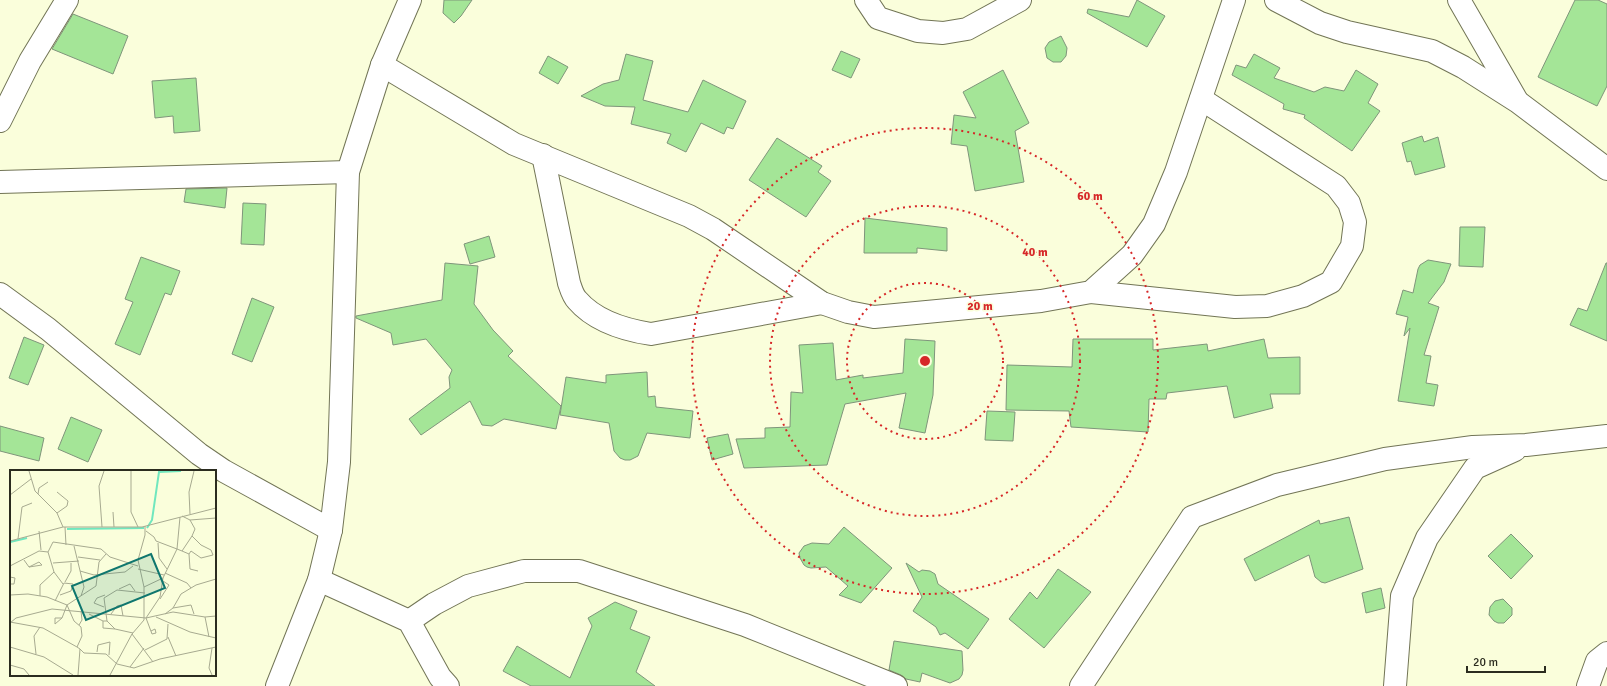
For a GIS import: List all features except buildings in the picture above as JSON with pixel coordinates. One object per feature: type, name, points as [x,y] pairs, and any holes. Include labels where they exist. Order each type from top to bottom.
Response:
[{"type":"street","points":[[0,121],[30,60],[67,0]]},
{"type":"street","points":[[277,686],[319,580],[332,530],[339,462],[348,172],[382,65],[410,0]]},
{"type":"street","points":[[866,0],[878,18],[918,31],[943,33],[967,29],[1020,0]]},
{"type":"street","points":[[1091,292],[1132,255],[1154,224],[1176,172],[1234,0]]},
{"type":"street","points":[[1276,0],[1320,23],[1347,32],[1432,51],[1463,67],[1518,102],[1607,169]]},
{"type":"street","points":[[1459,0],[1518,102]]},
{"type":"street","points":[[382,65],[514,144],[689,216],[713,229],[822,303],[848,312],[874,317],[1041,302],[1091,292],[1235,307],[1268,306],[1303,296],[1331,282],[1352,246],[1354,222],[1349,203],[1336,186],[1201,99]]},
{"type":"street","points":[[543,155],[569,283],[576,299],[589,312],[631,331],[651,334],[822,303]]},
{"type":"street","points":[[0,182],[348,172]]},
{"type":"street","points":[[0,294],[48,329],[199,454],[224,471],[332,530]]},
{"type":"street","points":[[1081,686],[1192,517],[1277,485],[1385,459],[1473,447],[1526,445],[1607,436]]},
{"type":"street","points":[[1395,686],[1402,596],[1427,538],[1475,468],[1526,445]]},
{"type":"street","points":[[409,621],[434,604],[468,586],[524,571],[579,570],[745,625],[896,686]]},
{"type":"street","points":[[319,580],[409,621],[440,677],[448,686]]},
{"type":"street","points":[[1588,686],[1597,661],[1607,653]]}]
